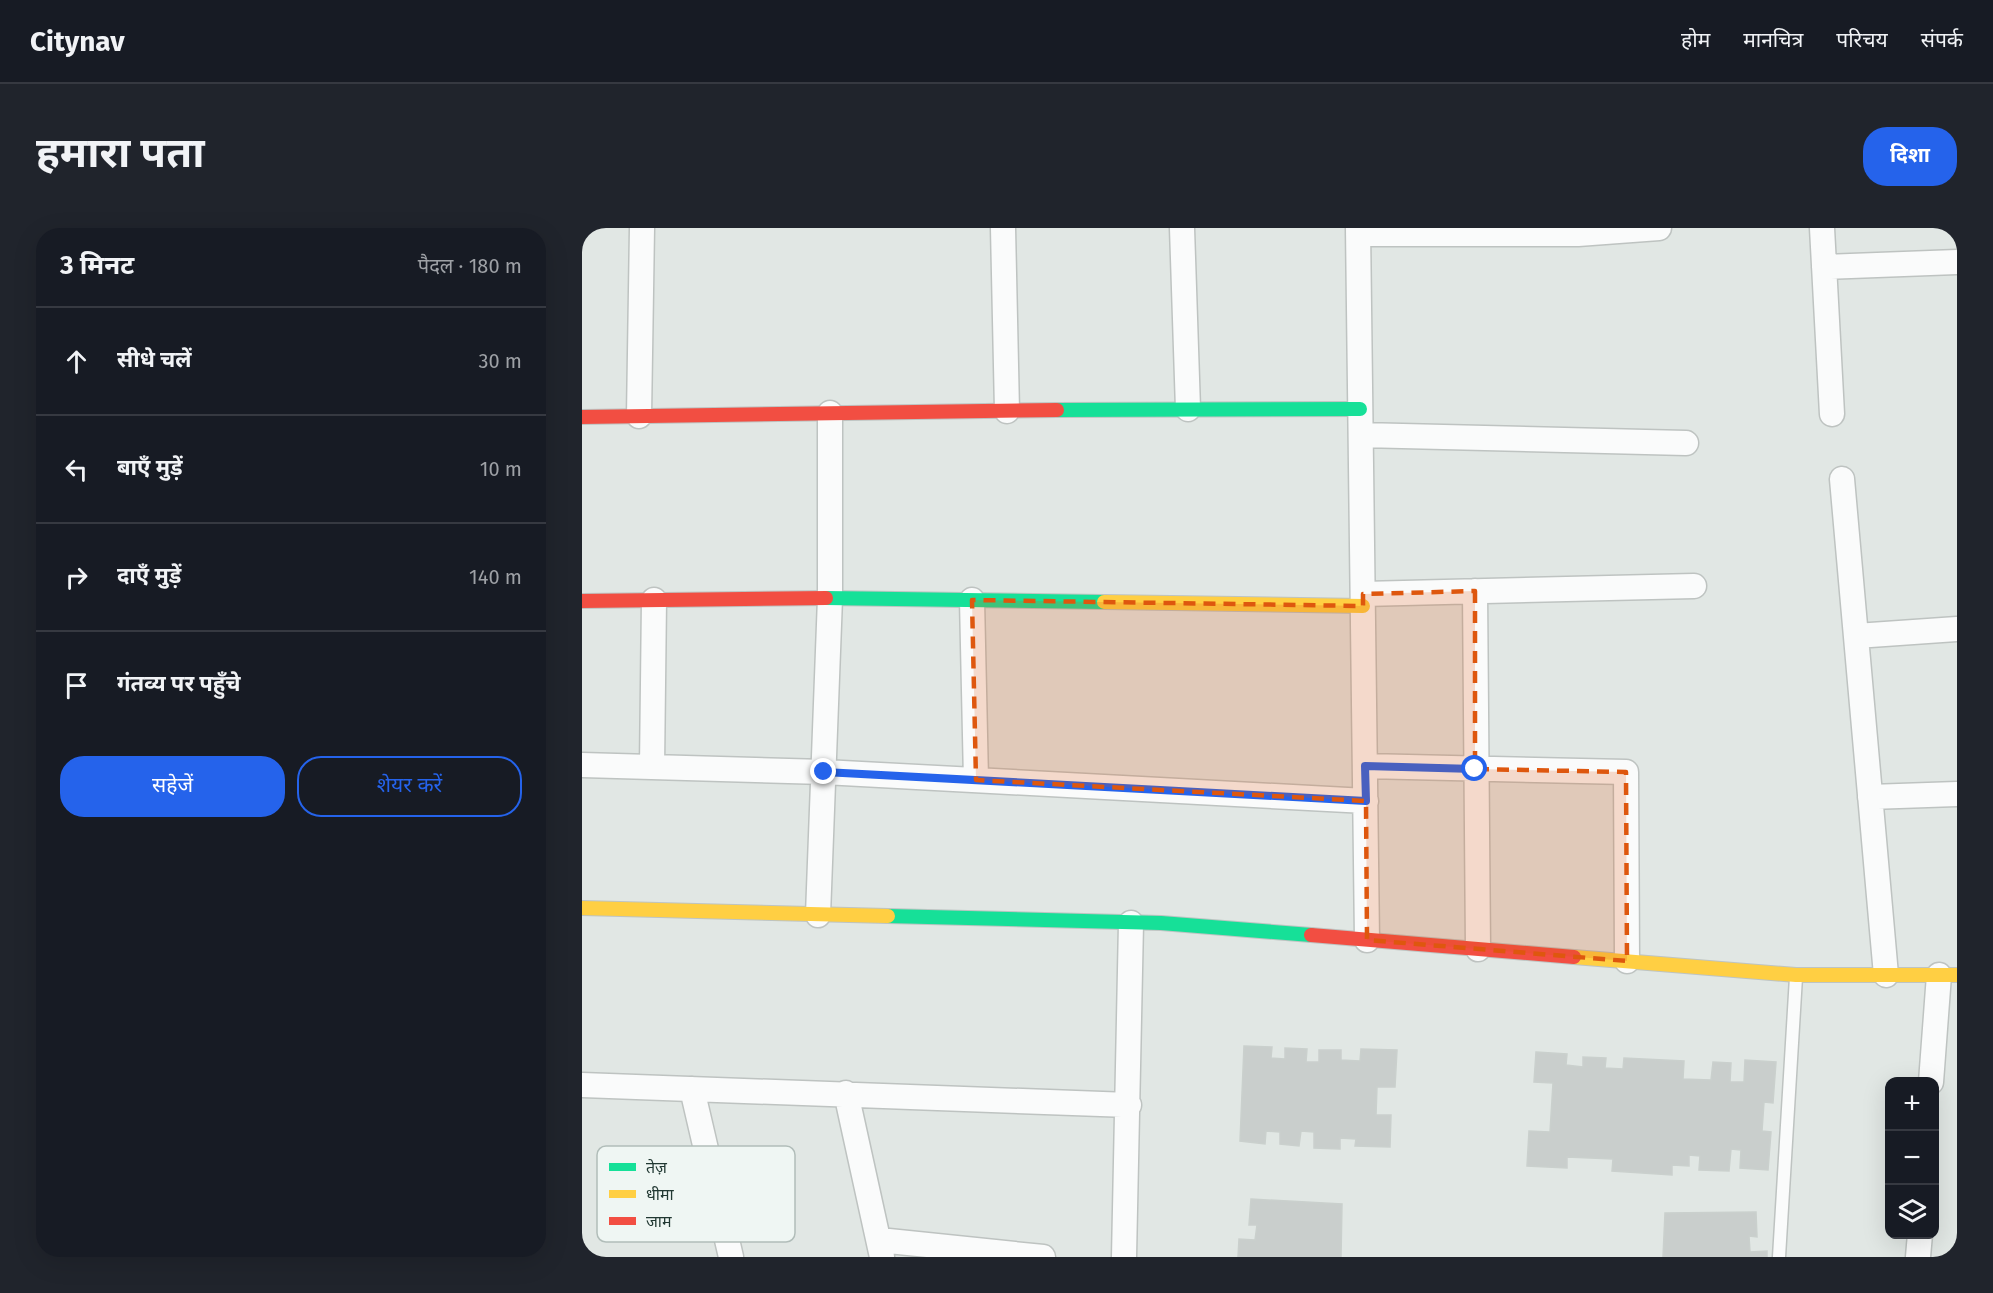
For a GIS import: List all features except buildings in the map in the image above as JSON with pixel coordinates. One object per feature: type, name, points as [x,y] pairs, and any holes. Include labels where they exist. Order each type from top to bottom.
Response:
[{"type":"street","points":[[639,416],[642,228]]},
{"type":"street","points":[[1003,228],[1007,411]]},
{"type":"street","points":[[1182,228],[1188,409]]},
{"type":"street","points":[[1367,940],[1358,231],[1578,231],[1659,228]]},
{"type":"street","points":[[1822,228],[1832,414]]},
{"type":"street","points":[[1824,267],[1957,262]]},
{"type":"street","points":[[582,417],[1360,409]]},
{"type":"street","points":[[819,915],[830,598],[830,413]]},
{"type":"street","points":[[1361,435],[1686,443]]},
{"type":"street","points":[[1842,480],[1886,975]]},
{"type":"street","points":[[582,601],[830,598],[1363,600],[1475,591],[1694,586]]},
{"type":"street","points":[[1475,591],[1478,949]]},
{"type":"street","points":[[652,767],[654,600]]},
{"type":"street","points":[[972,600],[976,780]]},
{"type":"street","points":[[1856,636],[1957,629]]},
{"type":"street","points":[[582,765],[824,772],[1366,801]]},
{"type":"street","points":[[1365,766],[1626,772],[1627,961]]},
{"type":"street","points":[[1870,797],[1957,794]]},
{"type":"street","points":[[582,908],[1131,923],[1796,975],[1948,975],[1932,1077]]},
{"type":"street","points":[[1124,1257],[1129,1105],[1131,923]]},
{"type":"street","points":[[582,1085],[1129,1105]]},
{"type":"street","points":[[692,1089],[705,1146]]},
{"type":"street","points":[[846,1093],[880,1249],[1043,1257]]},
{"type":"street","points":[[1918,1257],[1920,1239]]},
{"type":"street","points":[[728,1242],[731,1257]]},
{"type":"lane","points":[[1779,1257],[1796,975]]},
{"type":"highlighted area","points":[[1475,591],[1475,769],[1626,772],[1627,961],[1367,940],[1366,801],[976,780],[972,600],[1363,606],[1363,594]]},
{"type":"traffic: fast","points":[[1057,410],[1360,409]]},
{"type":"traffic: fast","points":[[826,598],[1104,602]]},
{"type":"traffic: fast","points":[[888,916],[1161,923],[1311,935]]},
{"type":"traffic: slow","points":[[1104,602],[1363,606]]},
{"type":"traffic: slow","points":[[582,908],[888,916]]},
{"type":"traffic: slow","points":[[1574,957],[1796,975],[1957,975]]},
{"type":"traffic: jam","points":[[582,417],[1057,410]]},
{"type":"traffic: jam","points":[[582,601],[826,598]]},
{"type":"traffic: jam","points":[[1311,935],[1574,957]]},
{"type":"route","points":[[824,772],[1366,801],[1365,766],[1475,769]]}]
